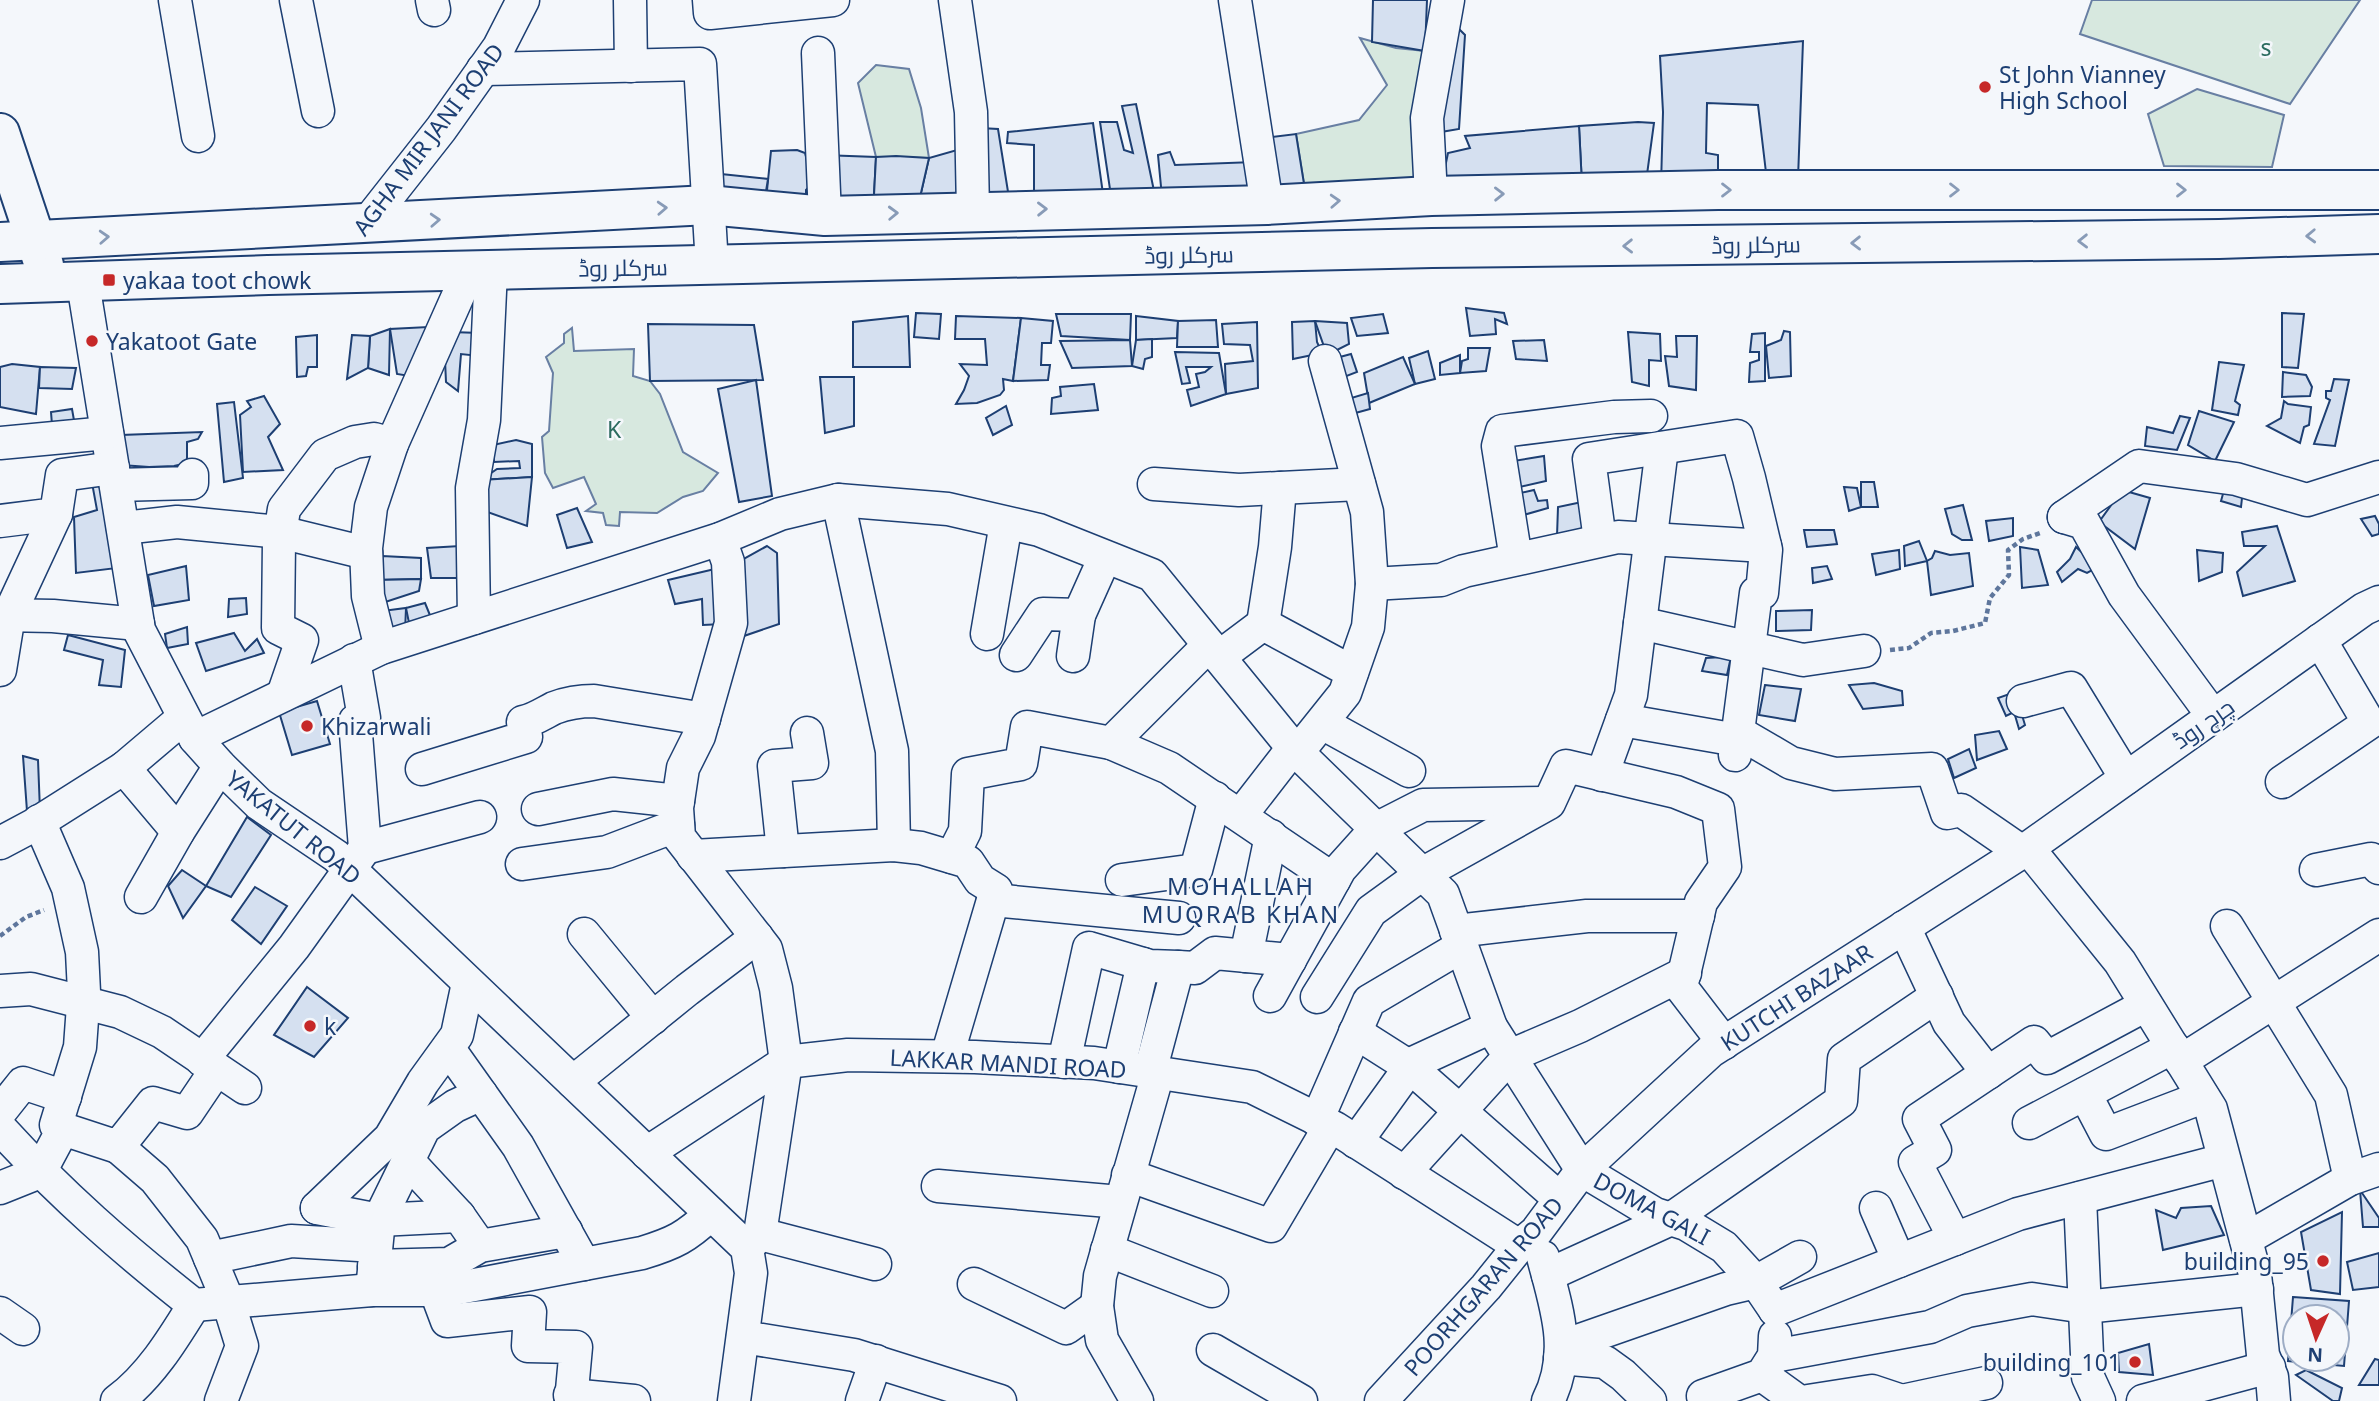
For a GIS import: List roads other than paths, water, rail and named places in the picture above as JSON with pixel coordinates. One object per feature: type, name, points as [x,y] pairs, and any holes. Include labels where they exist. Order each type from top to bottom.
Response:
[{"type":"main road","points":[[0,133],[18,242],[66,284]]},
{"type":"main road","points":[[18,242],[708,205],[825,216],[1267,205],[1430,196],[1718,190],[2379,190]]},
{"type":"main road","points":[[1430,196],[1432,248]]},
{"type":"main road","name":"AGHA MIR JANI ROAD","points":[[327,274],[367,223]]},
{"type":"main road","name":"سرکلر روڈ","points":[[0,284],[1432,248],[2219,239],[2379,234]]},
{"type":"street","points":[[175,0],[198,136]]},
{"type":"street","points":[[296,0],[318,110]]},
{"type":"street","name":"AGHA MIR JANI ROAD","points":[[367,223],[441,129],[499,47],[523,0]]},
{"type":"street","points":[[630,0],[631,66]]},
{"type":"street","points":[[709,7],[833,0]]},
{"type":"street","points":[[954,0],[971,112],[973,211]]},
{"type":"street","points":[[1235,0],[1267,205]]},
{"type":"street","points":[[1430,196],[1427,118],[1448,0]]},
{"type":"street","points":[[818,54],[825,216]]},
{"type":"street","points":[[483,69],[700,64],[712,265]]},
{"type":"street","points":[[358,859],[355,721],[364,719],[368,654],[366,553],[371,507],[392,444],[480,271]]},
{"type":"street","points":[[474,618],[472,488],[484,420],[480,271]]},
{"type":"street","name":"YAKATUT ROAD","points":[[66,284],[107,433],[138,624],[189,728],[220,766],[259,804],[336,856],[358,859],[468,983],[711,1214],[753,1241]]},
{"type":"street","points":[[1241,815],[1345,693],[1368,626],[1372,584],[1367,512],[1325,361]]},
{"type":"street","points":[[1516,559],[1498,446],[1502,431],[1614,417],[1651,416]]},
{"type":"street","points":[[0,443],[107,433]]},
{"type":"street","points":[[1600,540],[1589,459],[1737,436],[1765,546],[1762,593],[1756,593],[1737,742]]},
{"type":"street","points":[[283,695],[302,640],[278,628],[280,532],[284,509],[324,455],[355,442],[374,439],[392,444]]},
{"type":"street","points":[[1602,775],[1631,695],[1662,448]]},
{"type":"street","points":[[2213,716],[2124,595],[2084,523],[2064,517],[2139,466],[2236,479],[2307,500],[2379,477]]},
{"type":"street","points":[[0,670],[4,615],[56,514],[62,475],[192,483],[192,475]]},
{"type":"street","points":[[1154,484],[1240,490],[1359,484]]},
{"type":"street","points":[[1263,624],[1275,547],[1280,488]]},
{"type":"street","points":[[838,500],[892,751],[894,845]]},
{"type":"street","points":[[0,843],[189,728],[283,695],[368,654],[720,539],[780,514],[838,500],[948,509],[1039,530],[1152,575],[1295,751],[1443,894],[1491,1027],[1582,1170]]},
{"type":"street","points":[[0,521],[56,514]]},
{"type":"street","points":[[123,528],[177,523],[280,532],[366,553]]},
{"type":"street","points":[[987,634],[1006,523]]},
{"type":"street","points":[[1372,584],[1441,580],[1464,571],[1618,537],[1765,546]]},
{"type":"street","points":[[720,539],[728,562],[731,623],[699,736],[683,768],[678,837],[766,949],[776,988],[786,1062],[753,1241],[734,1401]]},
{"type":"street","points":[[1073,656],[1079,615],[1105,556]]},
{"type":"street","name":"چرچ روڈ","points":[[2025,850],[2364,609],[2379,602]]},
{"type":"street","points":[[1016,655],[1043,614],[1079,615]]},
{"type":"street","points":[[4,615],[53,616],[138,624]]},
{"type":"street","points":[[1640,622],[1803,660],[1864,651]]},
{"type":"street","points":[[1111,743],[1214,651],[1263,624]]},
{"type":"street","points":[[1263,624],[1352,672]]},
{"type":"street","points":[[2281,782],[2369,723],[2320,640]]},
{"type":"street","points":[[2023,701],[2071,688],[2126,778]]},
{"type":"street","points":[[422,769],[526,737],[523,722],[577,701],[594,701],[704,719]]},
{"type":"street","points":[[1622,720],[1737,742],[1791,763],[1835,774],[1932,769],[1947,813],[1961,810],[2025,850],[2120,962],[2211,1109],[2255,1275],[2263,1355],[2269,1367],[2274,1401]]},
{"type":"street","points":[[1322,723],[1409,771]]},
{"type":"street","points":[[953,857],[965,831],[968,774],[1021,764],[1027,727],[1111,743],[1169,768],[1334,880]]},
{"type":"street","points":[[783,851],[774,766],[811,763],[807,733]]},
{"type":"street","points":[[141,897],[220,766]]},
{"type":"street","points":[[1317,997],[1371,911],[1422,874],[1549,803],[1566,766],[1676,792],[1718,809],[1725,867],[1701,902],[1681,987],[1724,1043]]},
{"type":"street","points":[[124,768],[178,832]]},
{"type":"street","points":[[538,809],[613,794],[678,813]]},
{"type":"street","points":[[1122,880],[1196,870],[1215,798]]},
{"type":"street","points":[[1270,996],[1340,869],[1376,829],[1423,805],[1549,803]]},
{"type":"street","points":[[523,864],[607,852],[678,813]]},
{"type":"street","points":[[118,1147],[153,1103],[187,1113],[209,1065],[358,859],[480,817]]},
{"type":"street","points":[[40,821],[70,899],[81,946],[83,1001],[80,1047],[56,1125],[118,1147],[155,1179],[202,1239],[228,1301],[242,1346],[221,1401]]},
{"type":"street","points":[[1245,956],[1271,835]]},
{"type":"street","points":[[693,856],[894,845],[921,848],[968,862],[980,880],[996,890],[947,1056]]},
{"type":"street","name":"KUTCHI BAZAAR","points":[[1582,1170],[1711,1051],[2025,850]]},
{"type":"street","points":[[2316,870],[2371,859],[2379,868]]},
{"type":"street","points":[[993,900],[1179,918]]},
{"type":"street","points":[[1064,1062],[1096,909]]},
{"type":"street","points":[[1335,1129],[1355,1032],[1368,1001],[1459,939],[1587,916],[1698,915]]},
{"type":"street","points":[[2227,926],[2331,1096],[2365,1174],[2246,1239]]},
{"type":"street","points":[[1905,927],[1949,1023],[1988,1073]]},
{"type":"street","points":[[584,933],[653,1018]]},
{"type":"street","points":[[2029,1123],[2085,1094],[2177,1054],[2274,1002],[2379,935]]},
{"type":"street","points":[[573,1083],[757,937]]},
{"type":"street","points":[[1089,948],[1143,964],[1178,967],[1195,968],[1215,953],[1290,960]]},
{"type":"street","points":[[1126,1395],[1102,1340],[1097,1306],[1100,1276],[1124,1189],[1142,1071],[1143,964]]},
{"type":"street","points":[[1142,1071],[1178,967]]},
{"type":"street","points":[[1404,1173],[1510,1056],[1580,1026],[1685,973]]},
{"type":"street","points":[[468,983],[457,1035],[423,1082],[390,1138],[317,1208],[375,1255],[435,1289],[448,1290],[674,1244],[711,1214]]},
{"type":"street","points":[[0,991],[32,989],[120,1012],[162,1032],[245,1088]]},
{"type":"street","points":[[1548,1275],[1671,1219],[1841,1101],[1844,1059],[1937,996]]},
{"type":"street","points":[[1955,1239],[1915,1162],[1935,1150],[1919,1119],[2034,1042],[2047,1058],[2146,1005]]},
{"type":"street","points":[[938,1186],[1124,1189],[1271,1226],[1335,1129],[1413,1063],[1491,1027]]},
{"type":"street","points":[[1355,1032],[1410,1067],[1560,1199]]},
{"type":"street","points":[[449,1049],[518,1146],[584,1264]]},
{"type":"street","name":"LAKKAR MANDI ROAD","points":[[647,1153],[786,1062],[848,1055],[947,1056],[1064,1062],[1252,1087],[1335,1129],[1404,1173],[1528,1239]]},
{"type":"street","points":[[0,1112],[23,1083],[65,1097]]},
{"type":"street","points":[[375,1255],[408,1161],[424,1128],[455,1107],[481,1094]]},
{"type":"street","points":[[2085,1094],[2106,1135],[2203,1097]]},
{"type":"street","points":[[0,1128],[40,1172],[124,1250],[194,1305],[228,1301],[375,1255],[459,1216]]},
{"type":"street","points":[[0,1188],[40,1172],[63,1129]]},
{"type":"street","points":[[1798,1401],[1768,1366],[1775,1310],[2018,1214],[2224,1160]]},
{"type":"street","points":[[408,1161],[459,1216],[480,1246]]},
{"type":"street","name":"DOMA GALI","points":[[1582,1170],[1655,1214],[1686,1224],[1724,1247],[1756,1282],[1775,1310]]},
{"type":"street","name":"POORHGARAN ROAD","points":[[1381,1401],[1528,1239],[1582,1170]]},
{"type":"street","points":[[2080,1198],[2088,1377],[2099,1401]]},
{"type":"street","points":[[1876,1208],[1899,1261]]},
{"type":"street","points":[[210,1258],[291,1241],[449,1264],[480,1246],[566,1231]]},
{"type":"street","points":[[1528,1239],[1548,1275],[1558,1313],[1561,1352],[1553,1391],[1548,1401]]},
{"type":"street","points":[[753,1241],[875,1264]]},
{"type":"street","points":[[1107,1250],[1212,1291]]},
{"type":"street","points":[[1561,1352],[1726,1289],[1756,1282],[1800,1257]]},
{"type":"street","points":[[974,1284],[1066,1328],[1097,1306]]},
{"type":"street","points":[[435,1289],[447,1321],[530,1312],[528,1346],[576,1346],[570,1398],[634,1401]]},
{"type":"street","points":[[1703,1396],[1768,1366],[1930,1327],[1967,1311],[2032,1299],[2085,1307],[2257,1289]]},
{"type":"street","points":[[117,1401],[151,1367],[173,1339],[194,1305]]},
{"type":"street","points":[[743,1336],[854,1355],[1000,1401]]},
{"type":"street","points":[[1213,1350],[1301,1401]]},
{"type":"street","points":[[1561,1352],[1605,1363],[1623,1375],[1650,1401]]},
{"type":"street","points":[[862,1401],[876,1361]]},
{"type":"street","points":[[2143,1401],[2269,1367]]},
{"type":"street","points":[[1808,1401],[1872,1391],[1902,1401],[1986,1383]]},
{"type":"place","name":"St John Vianney High School","points":[[1985,87]]},
{"type":"place","name":"yakaa toot chowk","points":[[109,280]]},
{"type":"place","name":"Yakatoot Gate","points":[[92,341]]},
{"type":"place","name":"Khizarwali","points":[[307,726]]},
{"type":"place","name":"k","points":[[310,1026]]},
{"type":"place","name":"building_95","points":[[2323,1261]]},
{"type":"place","name":"building_101","points":[[2135,1362]]},
{"type":"district","name":"MOHALLAH MUQRAB KHAN","points":[[1241,899]]},
{"type":"park label","name":"s","points":[[2266,47]]},
{"type":"park label","name":"K","points":[[614,429]]}]
